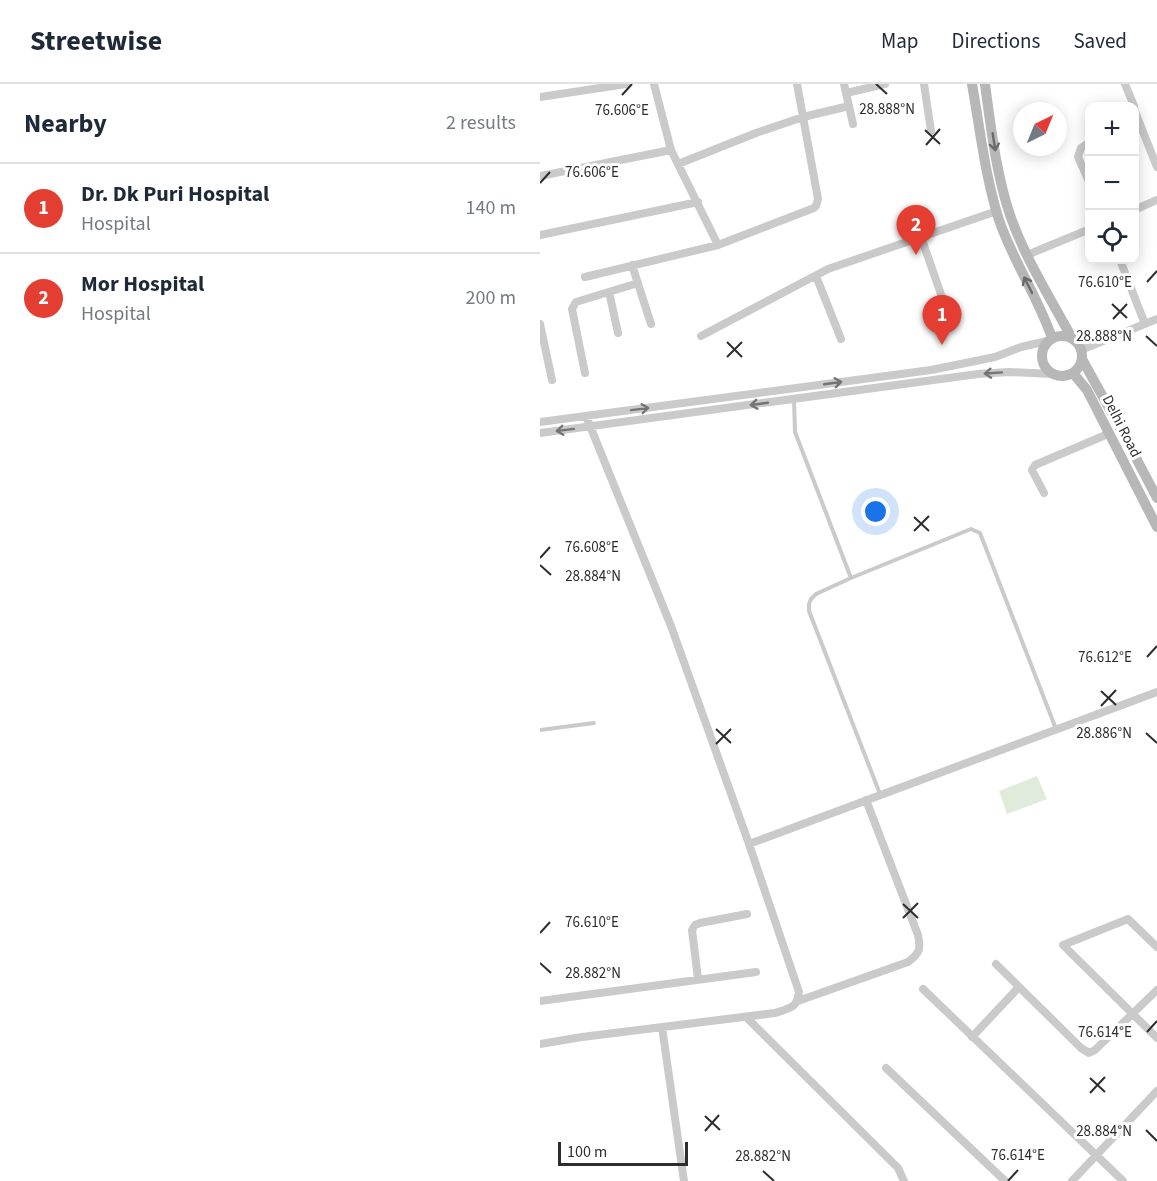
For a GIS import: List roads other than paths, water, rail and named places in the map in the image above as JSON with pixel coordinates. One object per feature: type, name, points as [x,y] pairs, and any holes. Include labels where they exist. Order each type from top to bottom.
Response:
[{"type":"main road","points":[[972,84],[988,178],[997,211],[1011,250],[1046,321],[1049,340]]},
{"type":"main road","points":[[985,84],[999,175],[1010,214],[1027,255],[1082,355],[1080,365],[1073,373],[1064,376],[1052,374],[1043,365],[1041,358],[1044,346],[1057,336],[1072,338]]},
{"type":"main road","name":"Delhi Road","points":[[1082,355],[1157,498]]},
{"type":"main road","name":"Delhi Road","points":[[1073,373],[1087,390],[1157,527]]},
{"type":"street","points":[[540,97],[626,84]]},
{"type":"street","points":[[654,84],[671,150],[718,245]]},
{"type":"street","points":[[585,276],[718,245],[814,208],[818,199],[797,84]]},
{"type":"street","points":[[844,84],[853,124]]},
{"type":"street","points":[[846,93],[885,84]]},
{"type":"street","points":[[924,84],[931,131]]},
{"type":"street","points":[[1125,84],[1132,102]]},
{"type":"street","points":[[678,164],[803,117],[849,106]]},
{"type":"street","points":[[1139,127],[1157,167]]},
{"type":"street","points":[[1085,145],[1078,156],[1085,174]]},
{"type":"street","points":[[540,176],[671,150]]},
{"type":"street","points":[[1139,208],[1157,200]]},
{"type":"street","points":[[540,235],[698,202]]},
{"type":"street","points":[[701,336],[828,269],[997,211]]},
{"type":"street","points":[[1027,255],[1085,231]]},
{"type":"street","points":[[921,237],[943,300]]},
{"type":"street","points":[[1122,264],[1145,324]]},
{"type":"street","points":[[632,265],[651,324]]},
{"type":"street","points":[[816,276],[841,339]]},
{"type":"street","points":[[585,373],[572,309],[576,302],[638,283]]},
{"type":"street","points":[[609,292],[618,333]]},
{"type":"street","points":[[1082,355],[1157,319]]},
{"type":"street","points":[[540,324],[552,380]]},
{"type":"street","points":[[540,422],[931,370],[995,357],[1049,340]]},
{"type":"street","points":[[540,433],[978,374],[1009,372],[1052,374]]},
{"type":"street","points":[[683,404],[686,414]]},
{"type":"street","points":[[586,416],[671,626],[749,844],[799,992],[798,1001]]},
{"type":"street","points":[[1044,493],[1032,470],[1035,465],[1108,434]]},
{"type":"street","points":[[749,844],[1157,692]]},
{"type":"street","points":[[540,1044],[775,1013],[791,1007],[798,1001],[908,962],[915,957],[920,950],[918,935],[866,800]]},
{"type":"street","points":[[698,979],[693,927],[700,923],[747,914]]},
{"type":"street","points":[[1157,947],[1128,919],[1063,945],[1157,1038]]},
{"type":"street","points":[[996,964],[1081,1048],[1089,1053],[1095,1050],[1157,990]]},
{"type":"street","points":[[540,1001],[756,972]]},
{"type":"street","points":[[972,1037],[1019,987]]},
{"type":"street","points":[[922,989],[1123,1181]]},
{"type":"street","points":[[746,1017],[898,1168],[904,1181]]},
{"type":"street","points":[[662,1028],[684,1181]]},
{"type":"street","points":[[886,1068],[1005,1181]]},
{"type":"street","points":[[1072,1181],[1157,1091]]},
{"type":"street","points":[[1150,1098],[1157,1104]]},
{"type":"lane","points":[[794,399],[795,432],[851,578]]},
{"type":"lane","points":[[880,795],[809,611],[809,604],[816,594],[971,529],[980,533],[1056,729]]},
{"type":"lane","points":[[540,730],[594,723]]},
{"type":"place","name":"Mor Hospital","points":[[916,255]]},
{"type":"place","name":"Dr. Dk Puri Hospital","points":[[942,345]]}]
